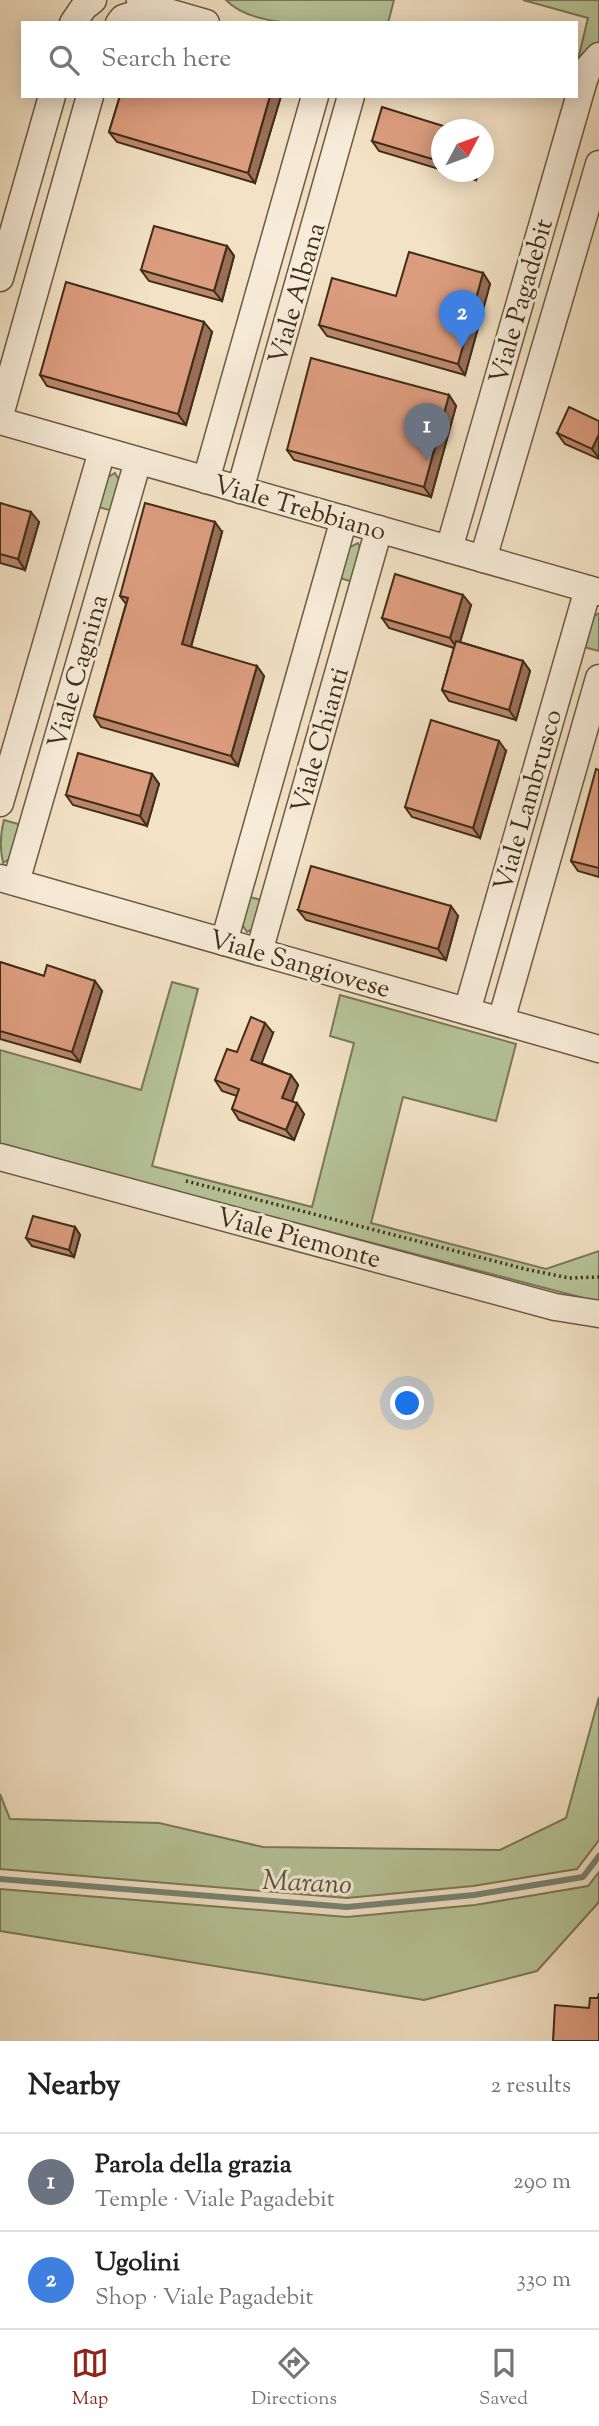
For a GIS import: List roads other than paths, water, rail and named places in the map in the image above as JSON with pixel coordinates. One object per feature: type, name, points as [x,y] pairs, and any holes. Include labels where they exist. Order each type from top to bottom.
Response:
[{"type":"street","points":[[74,21],[93,0]]},
{"type":"street","points":[[121,21],[147,4],[202,15]]},
{"type":"street","name":"Viale Pagadebit","points":[[449,550],[584,80],[589,67],[599,56]]},
{"type":"street","points":[[0,278],[51,98]]},
{"type":"street","points":[[0,415],[89,98]]},
{"type":"street","name":"Viale Albana","points":[[206,480],[314,98]]},
{"type":"street","name":"Viale Albana","points":[[240,490],[350,98]]},
{"type":"street","name":"Viale Pagadebit","points":[[483,559],[599,164]]},
{"type":"street","name":"Viale Trebbiano","points":[[0,421],[594,591]]},
{"type":"street","name":"Viale Cagnina","points":[[0,803],[102,451]]},
{"type":"street","name":"Viale Cagnina","points":[[8,880],[138,461]]},
{"type":"street","name":"Viale Chianti","points":[[224,942],[344,519]]},
{"type":"street","name":"Viale Chianti","points":[[259,952],[379,529]]},
{"type":"street","name":"Viale Lambrusco","points":[[467,1011],[594,591]]},
{"type":"street","name":"Viale Lambrusco","points":[[501,1021],[599,678]]},
{"type":"street","name":"Viale Sangiovese","points":[[8,880],[599,1049]]},
{"type":"street","name":"Viale Piemonte","points":[[0,1157],[555,1307],[599,1314]]},
{"type":"waterway","name":"Marano","points":[[0,1879],[347,1907],[474,1895],[583,1877],[599,1856]]},
{"type":"place","name":"Ugolini","points":[[462,348]]},
{"type":"place","name":"Parola della grazia","points":[[427,461]]}]
